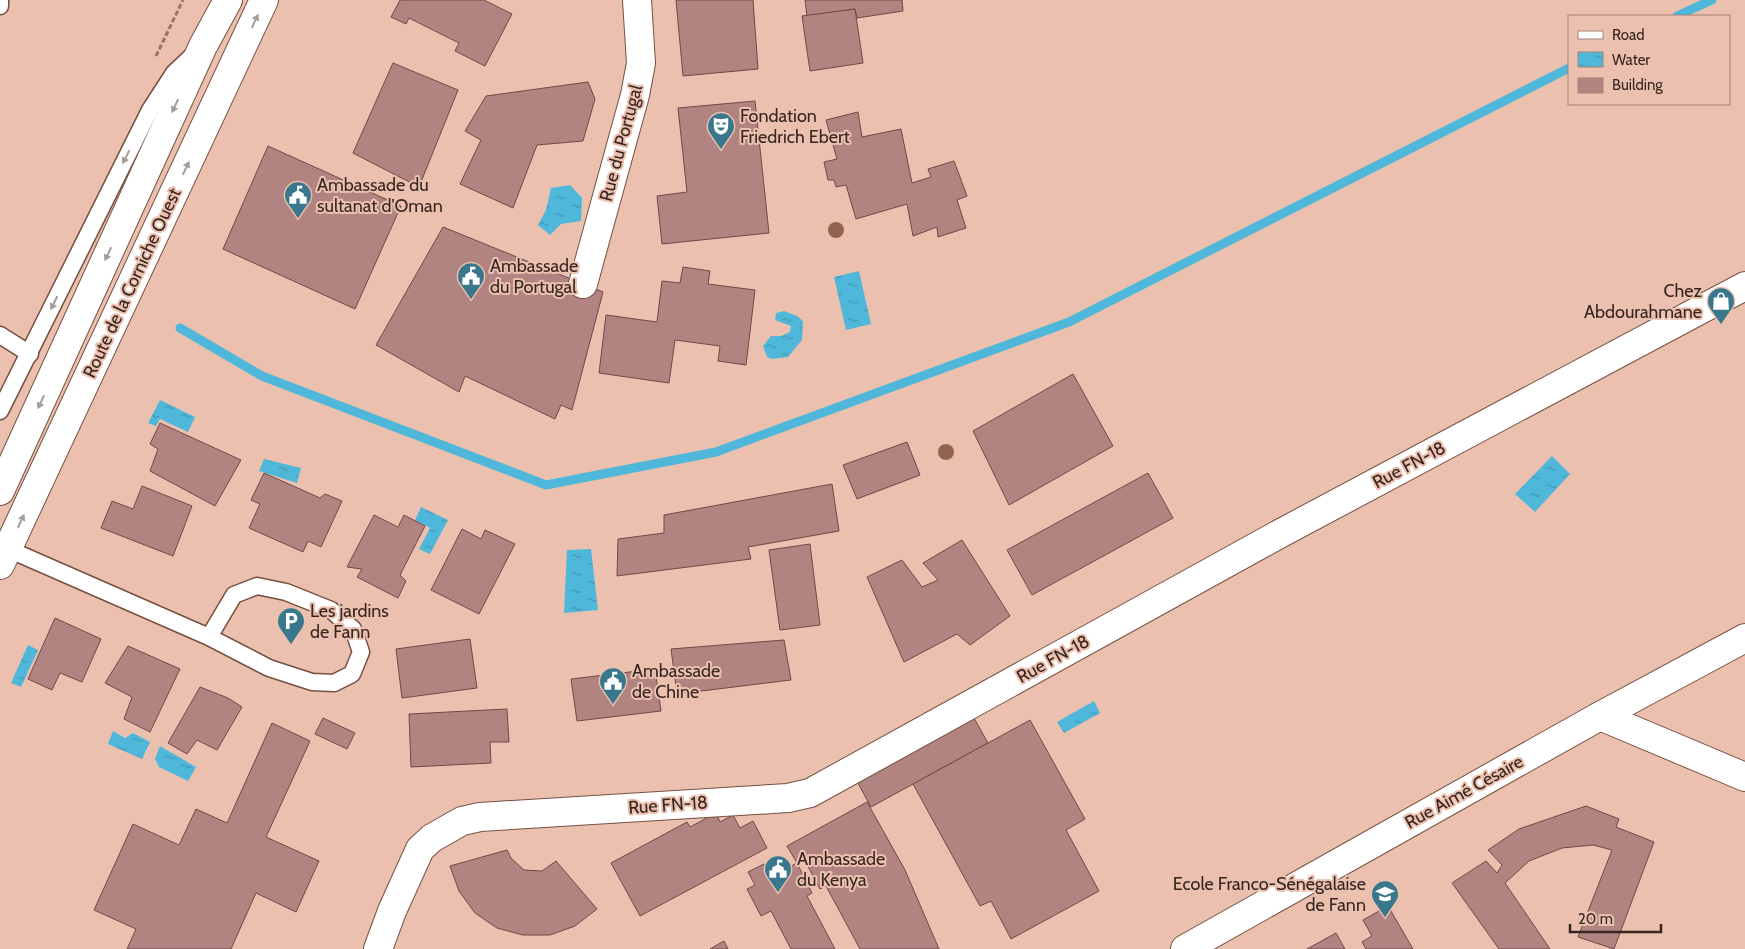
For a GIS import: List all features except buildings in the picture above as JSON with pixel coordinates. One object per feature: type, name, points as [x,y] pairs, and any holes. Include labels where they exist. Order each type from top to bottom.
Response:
[{"type":"main road","name":"Route de la Corniche Ouest","points":[[0,491],[203,46],[228,0]]},
{"type":"main road","name":"Route de la Corniche Ouest","points":[[4,557],[264,0]]},
{"type":"main road","name":"Rue du Portugal","points":[[583,284],[635,95],[640,63],[637,0]]},
{"type":"main road","name":"Rue FN-18","points":[[378,949],[392,911],[420,849],[432,838],[462,821],[480,817],[788,798],[810,793],[1283,532],[1745,286]]},
{"type":"main road","name":"Rue Aimé Césaire","points":[[1185,949],[1600,716],[1745,638]]},
{"type":"main road","points":[[1600,716],[1745,778]]},
{"type":"lane","points":[[0,0],[0,6]]},
{"type":"lane","points":[[0,411],[150,110],[174,73],[203,46]]},
{"type":"lane","points":[[0,335],[30,354]]},
{"type":"lane","points":[[4,557],[209,637],[269,668],[312,682],[334,683],[352,674],[361,652],[353,629],[331,610],[286,592],[257,586],[234,595],[209,637]]},
{"type":"water","points":[[570,185],[582,198],[581,221],[561,224],[550,235],[538,225],[546,210],[551,188]]},
{"type":"water","points":[[859,271],[871,324],[846,330],[834,277]]},
{"type":"water","points":[[784,311],[797,316],[803,321],[802,340],[788,357],[772,359],[767,357],[763,346],[771,336],[781,336],[790,332],[791,326],[775,320],[776,313]]},
{"type":"water","points":[[160,400],[195,417],[188,432],[160,419],[156,426],[148,423]]},
{"type":"water","points":[[1552,456],[1570,474],[1535,512],[1515,494]]},
{"type":"water","points":[[264,459],[301,468],[297,483],[259,471]]},
{"type":"water","points":[[421,507],[448,520],[430,554],[419,549],[430,528],[415,520]]},
{"type":"water","points":[[591,549],[598,610],[564,613],[567,550]]},
{"type":"water","points":[[28,645],[38,650],[21,687],[11,683]]},
{"type":"water","points":[[1094,701],[1100,713],[1064,733],[1057,722]]},
{"type":"water","points":[[113,731],[125,738],[133,733],[150,742],[142,759],[108,744]]},
{"type":"water","points":[[160,746],[196,767],[188,781],[159,767],[155,759]]},
{"type":"waterway","points":[[1679,15],[1712,0]]},
{"type":"waterway","points":[[180,328],[262,376],[546,485],[716,452],[1069,322],[1568,69]]},
{"type":"place","name":"Fondation Friedrich Ebert","points":[[721,150]]},
{"type":"place","name":"Ambassade du sultanat d'Oman","points":[[298,219]]},
{"type":"place","name":"Ambassade du Portugal","points":[[471,300]]},
{"type":"place","name":"Chez Abdourahmane","points":[[1721,325]]},
{"type":"place","name":"Les jardins de Fann","points":[[291,645]]},
{"type":"place","name":"Ambassade de Chine","points":[[613,705]]},
{"type":"place","name":"Ambassade du Kenya","points":[[778,893]]},
{"type":"place","name":"Ecole Franco-Sénégalaise de Fann","points":[[1385,918]]}]
